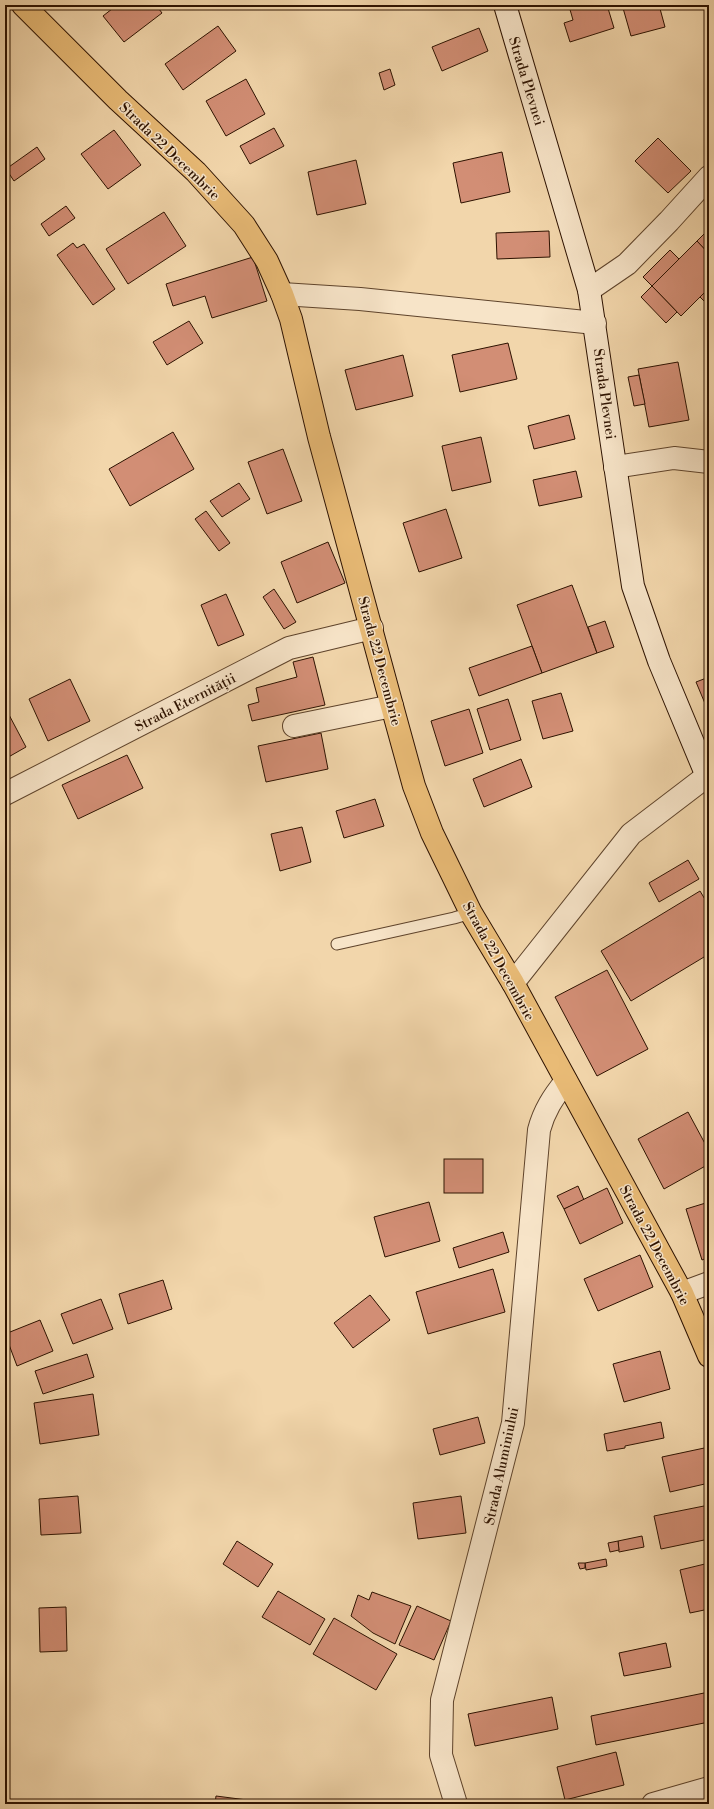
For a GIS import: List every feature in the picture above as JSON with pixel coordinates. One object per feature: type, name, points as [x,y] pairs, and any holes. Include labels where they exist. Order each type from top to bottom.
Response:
[{"type":"main road","name":"Strada 22 Decembrie","points":[[23,5],[118,100],[196,172],[238,219],[267,262],[282,294],[298,345],[319,437],[392,706],[414,786],[432,833],[472,913],[513,983],[682,1293],[709,1356]]},
{"type":"street","name":"Strada Plevnei","points":[[504,5],[589,290],[633,586],[658,661],[708,778]]},
{"type":"street","points":[[589,290],[626,264],[669,221],[709,177]]},
{"type":"street","points":[[282,294],[360,300],[595,323]]},
{"type":"street","points":[[615,466],[674,458],[709,462]]},
{"type":"street","name":"Strada Eternității","points":[[5,794],[290,648],[372,628]]},
{"type":"street","points":[[294,726],[392,706]]},
{"type":"street","points":[[513,983],[631,834],[708,778]]},
{"type":"street","name":"Strada Aluminiului","points":[[456,1804],[441,1755],[442,1700],[513,1423],[539,1130],[543,1115],[551,1100],[566,1081]]},
{"type":"street","points":[[682,1293],[709,1283]]},
{"type":"street","points":[[654,1804],[709,1788]]},
{"type":"lane","points":[[337,944],[472,913]]},
{"type":"building","points":[[117,5],[156,5],[162,13],[124,42],[103,16]]},
{"type":"building","points":[[409,5],[420,5],[410,8]]},
{"type":"building","points":[[607,5],[614,28],[570,42],[564,23],[573,20],[569,6]]},
{"type":"building","points":[[633,5],[659,5],[665,27],[631,36],[623,8]]},
{"type":"building","points":[[218,26],[236,51],[183,90],[165,64]]},
{"type":"building","points":[[479,28],[488,51],[442,71],[432,47]]},
{"type":"building","points":[[390,69],[395,85],[384,90],[379,73]]},
{"type":"building","points":[[246,79],[265,114],[226,136],[206,101]]},
{"type":"building","points":[[274,128],[284,146],[250,164],[240,146]]},
{"type":"building","points":[[114,130],[141,165],[108,189],[81,154]]},
{"type":"building","points":[[658,138],[691,171],[668,193],[635,161]]},
{"type":"building","points":[[37,147],[45,159],[14,181],[6,169]]},
{"type":"building","points":[[502,152],[510,192],[461,203],[453,163]]},
{"type":"building","points":[[356,160],[366,204],[317,215],[308,172]]},
{"type":"building","points":[[66,206],[75,218],[49,236],[41,224]]},
{"type":"building","points":[[164,212],[186,246],[128,284],[106,249]]},
{"type":"building","points":[[709,229],[709,254],[697,241]]},
{"type":"building","points":[[549,231],[550,257],[497,259],[496,233]]},
{"type":"building","points":[[697,241],[709,254],[709,288],[681,316],[652,286]]},
{"type":"building","points":[[73,243],[77,248],[84,244],[115,289],[93,305],[57,255]]},
{"type":"building","points":[[670,250],[679,259],[652,286],[643,277]]},
{"type":"building","points":[[253,257],[267,301],[212,318],[205,296],[173,306],[166,284]]},
{"type":"building","points":[[652,286],[677,312],[666,323],[641,297]]},
{"type":"building","points":[[709,288],[709,302],[707,304],[700,297]]},
{"type":"building","points":[[189,321],[203,343],[167,365],[153,342]]},
{"type":"building","points":[[508,343],[517,379],[460,392],[452,355]]},
{"type":"building","points":[[403,355],[413,396],[356,410],[345,370]]},
{"type":"building","points":[[678,362],[689,420],[649,427],[638,369]]},
{"type":"building","points":[[639,375],[645,404],[634,406],[628,377]]},
{"type":"building","points":[[569,415],[575,439],[534,449],[528,426]]},
{"type":"building","points":[[173,432],[194,469],[130,506],[109,469]]},
{"type":"building","points":[[481,437],[491,482],[452,491],[442,446]]},
{"type":"building","points":[[283,449],[302,501],[267,514],[248,462]]},
{"type":"building","points":[[576,471],[582,497],[539,506],[533,480]]},
{"type":"building","points":[[239,483],[250,499],[222,517],[210,501]]},
{"type":"building","points":[[446,509],[462,558],[419,572],[403,523]]},
{"type":"building","points":[[206,511],[230,543],[219,551],[195,519]]},
{"type":"building","points":[[328,542],[345,583],[297,603],[281,562]]},
{"type":"building","points":[[572,585],[597,653],[542,673],[517,605]]},
{"type":"building","points":[[274,589],[296,622],[284,629],[263,597]]},
{"type":"building","points":[[226,594],[244,635],[218,646],[201,605]]},
{"type":"building","points":[[605,621],[614,647],[597,653],[588,627]]},
{"type":"building","points":[[532,646],[542,673],[479,696],[469,668]]},
{"type":"building","points":[[313,657],[325,705],[252,721],[248,705],[259,702],[256,688],[297,677],[293,662]]},
{"type":"building","points":[[709,677],[709,713],[696,682]]},
{"type":"building","points":[[70,679],[90,721],[48,741],[29,699]]},
{"type":"building","points":[[561,693],[573,731],[543,739],[532,701]]},
{"type":"building","points":[[508,699],[521,740],[490,750],[477,709]]},
{"type":"building","points":[[469,709],[483,753],[445,766],[431,721]]},
{"type":"building","points":[[7,711],[26,747],[5,759],[5,712]]},
{"type":"building","points":[[321,733],[328,769],[266,782],[258,746]]},
{"type":"building","points":[[127,755],[143,788],[78,819],[62,785]]},
{"type":"building","points":[[521,759],[532,787],[484,807],[473,779]]},
{"type":"building","points":[[375,799],[384,826],[344,838],[336,811]]},
{"type":"building","points":[[302,827],[311,862],[280,871],[271,834]]},
{"type":"building","points":[[688,860],[699,879],[659,902],[649,883]]},
{"type":"building","points":[[700,891],[709,906],[709,954],[631,1001],[601,951]]},
{"type":"building","points":[[607,970],[648,1049],[597,1076],[555,997]]},
{"type":"building","points":[[688,1112],[709,1151],[709,1164],[664,1189],[638,1139]]},
{"type":"building","points":[[444,1159],[483,1159],[483,1193],[444,1193]]},
{"type":"building","points":[[578,1186],[584,1200],[564,1209],[557,1196]]},
{"type":"building","points":[[607,1188],[623,1223],[580,1244],[564,1209]]},
{"type":"building","points":[[429,1202],[440,1241],[385,1257],[374,1217]]},
{"type":"building","points":[[709,1202],[709,1257],[702,1260],[686,1209]]},
{"type":"building","points":[[503,1232],[509,1252],[459,1268],[453,1248]]},
{"type":"building","points":[[640,1255],[653,1287],[598,1311],[584,1279]]},
{"type":"building","points":[[493,1269],[505,1312],[428,1334],[416,1292]]},
{"type":"building","points":[[163,1280],[172,1309],[128,1324],[119,1294]]},
{"type":"building","points":[[370,1295],[390,1320],[353,1348],[334,1323]]},
{"type":"building","points":[[101,1299],[113,1329],[73,1344],[61,1314]]},
{"type":"building","points":[[40,1320],[53,1351],[17,1366],[5,1334]]},
{"type":"building","points":[[660,1351],[670,1389],[624,1402],[613,1364]]},
{"type":"building","points":[[87,1354],[94,1377],[43,1394],[35,1371]]},
{"type":"building","points":[[93,1394],[99,1435],[40,1444],[34,1403]]},
{"type":"building","points":[[478,1417],[485,1443],[440,1455],[433,1429]]},
{"type":"building","points":[[661,1422],[664,1438],[607,1451],[604,1434]]},
{"type":"building","points":[[709,1447],[709,1483],[670,1492],[662,1457]]},
{"type":"building","points":[[78,1496],[81,1533],[41,1535],[39,1499]]},
{"type":"building","points":[[461,1496],[466,1533],[418,1539],[413,1503]]},
{"type":"building","points":[[709,1505],[709,1539],[661,1549],[654,1516]]},
{"type":"building","points":[[642,1536],[644,1547],[619,1552],[618,1541]]},
{"type":"building","points":[[237,1541],[273,1564],[258,1587],[223,1564]]},
{"type":"building","points":[[618,1541],[619,1550],[610,1552],[608,1543]]},
{"type":"building","points":[[606,1559],[607,1566],[586,1570],[585,1563]]},
{"type":"building","points":[[578,1563],[585,1563],[585,1568],[580,1569]]},
{"type":"building","points":[[709,1563],[709,1609],[690,1613],[680,1570]]},
{"type":"building","points":[[278,1591],[325,1619],[310,1645],[262,1617]]},
{"type":"building","points":[[372,1592],[411,1606],[395,1644],[373,1633],[351,1616],[358,1595],[369,1600]]},
{"type":"building","points":[[417,1606],[451,1621],[434,1660],[399,1645]]},
{"type":"building","points":[[66,1607],[67,1651],[40,1652],[39,1608]]},
{"type":"building","points":[[334,1618],[397,1654],[376,1690],[313,1654]]},
{"type":"building","points":[[709,1631],[709,1649],[705,1632]]},
{"type":"building","points":[[666,1643],[671,1667],[624,1676],[619,1653]]},
{"type":"building","points":[[709,1692],[709,1722],[596,1745],[591,1716]]},
{"type":"building","points":[[552,1697],[558,1729],[475,1746],[468,1714]]},
{"type":"building","points":[[616,1752],[624,1785],[565,1800],[557,1767]]},
{"type":"building","points":[[216,1796],[278,1804],[215,1804]]}]
